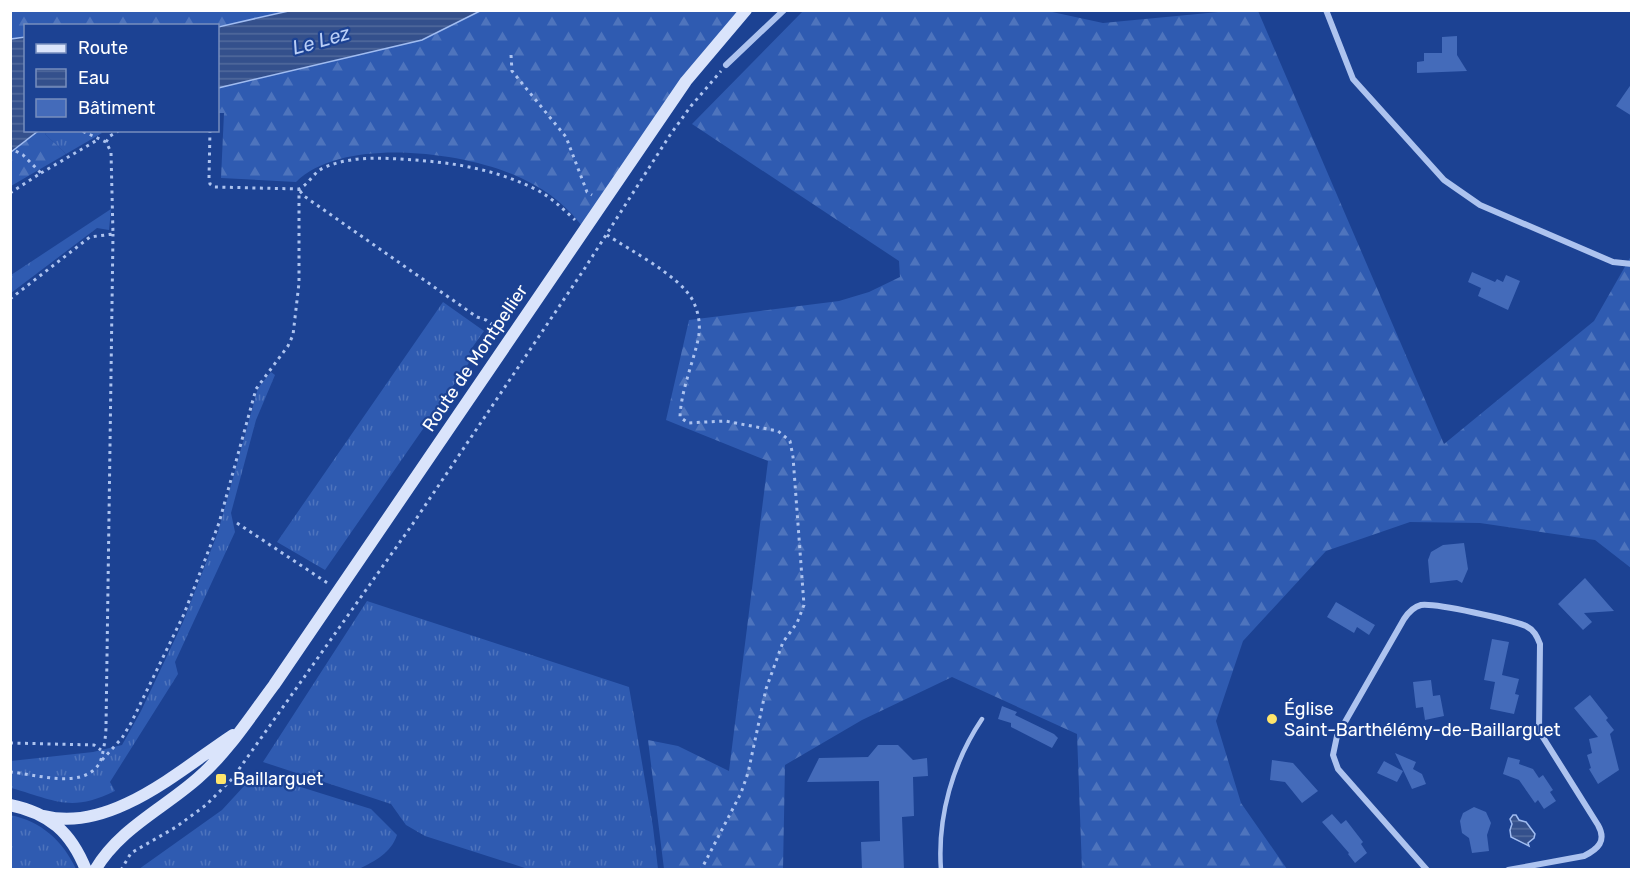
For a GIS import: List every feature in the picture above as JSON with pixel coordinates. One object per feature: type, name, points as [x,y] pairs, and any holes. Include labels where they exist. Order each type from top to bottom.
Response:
[{"type":"main road","name":"Route de Montpellier","points":[[95,870],[114,843],[142,819],[196,780],[222,756],[274,685],[686,81],[746,10]]},
{"type":"main road","name":"Route de Montpellier","points":[[44,816],[64,819],[96,816],[159,785],[239,731]]},
{"type":"main road","points":[[10,805],[44,816],[57,825],[74,845],[86,870]]},
{"type":"street","points":[[726,65],[784,10]]},
{"type":"street","points":[[1326,10],[1353,79],[1444,180],[1480,205],[1613,261],[1632,264]]},
{"type":"street","points":[[1427,870],[1342,775],[1332,755],[1337,736],[1404,619],[1411,610],[1420,605],[1483,615],[1526,626],[1536,633],[1540,644],[1539,731],[1602,832],[1601,843],[1595,851],[1584,856],[1508,870]]},
{"type":"lane","points":[[941,870],[941,836],[952,779],[965,747],[982,719]]},
{"type":"path","points":[[511,54],[512,71],[566,137],[587,192],[604,201]]},
{"type":"path","points":[[121,870],[131,853],[176,827],[206,805],[232,779],[406,533],[607,234],[657,154],[684,115],[726,65]]},
{"type":"path","points":[[84,132],[106,142],[111,152],[113,234],[106,727],[101,761]]},
{"type":"path","points":[[106,142],[117,132]]},
{"type":"path","points":[[210,132],[209,178],[214,188],[299,189],[324,168],[362,158],[391,158],[456,164],[492,172],[538,190],[556,202],[585,230]]},
{"type":"path","points":[[10,193],[99,139]]},
{"type":"path","points":[[12,149],[23,155],[40,173]]},
{"type":"path","points":[[299,189],[304,196],[477,317],[486,320],[510,337]]},
{"type":"path","points":[[10,772],[76,779],[96,767],[122,738],[131,723],[184,614],[219,523],[256,389],[288,346],[293,335],[299,282],[299,189]]},
{"type":"path","points":[[10,299],[90,237],[113,234]]},
{"type":"path","points":[[607,234],[671,277],[692,298],[699,318],[698,338],[680,417],[688,423],[725,421],[778,431],[790,441],[794,457],[804,605],[797,623],[783,642],[766,689],[748,772],[741,793],[701,870]]},
{"type":"path","points":[[237,523],[338,590]]},
{"type":"path","points":[[10,743],[94,745],[98,746],[101,752]]},
{"type":"green space","points":[[1043,10],[1103,23],[1229,11],[1258,11],[1444,444],[1594,321],[1631,256],[1631,568],[1595,540],[1480,523],[1410,522],[1326,551],[1243,641],[1216,721],[1241,803],[1287,869],[1082,869],[1077,734],[952,677],[862,720],[785,765],[783,869],[664,869],[648,740],[678,746],[729,771],[768,461],[666,420],[689,320],[839,301],[869,292],[900,277],[899,261],[692,124],[803,11]]},
{"type":"green space","points":[[10,11],[746,11],[686,81],[585,230],[558,201],[525,180],[473,162],[441,156],[375,153],[344,158],[317,167],[296,182],[221,178],[224,113],[219,113],[219,24],[24,24],[24,132],[49,132],[45,134],[66,154],[11,186]]},
{"type":"green space","points":[[48,132],[102,133],[66,154],[45,134]]},
{"type":"green space","points":[[111,209],[109,230],[97,228],[11,293],[11,275]]},
{"type":"green space","points":[[443,302],[484,331],[469,352],[473,357],[325,570],[277,542]]},
{"type":"green space","points":[[271,372],[275,375],[256,420],[231,513],[235,532],[175,662],[178,674],[110,782],[115,791],[86,802],[74,803],[51,800],[11,788],[11,761],[93,752],[122,745],[141,711],[183,622],[218,532],[258,388]]},
{"type":"green space","points":[[367,601],[629,687],[658,869],[528,869],[425,836],[406,825],[391,804],[263,762]]},
{"type":"green space","points":[[256,773],[371,809],[397,835],[391,847],[382,856],[359,869],[139,869],[222,810]]},
{"type":"green space","points":[[10,815],[32,822],[50,834],[65,850],[76,869],[11,869]]},
{"type":"water","name":"Le Lez","points":[[293,10],[480,10],[422,40],[219,88],[219,27]]},
{"type":"water","points":[[24,37],[24,132],[37,132],[11,152],[11,39]]},
{"type":"water","points":[[1513,815],[1526,822],[1535,834],[1528,843],[1529,846],[1511,837],[1510,819]]},
{"type":"building","points":[[1457,36],[1457,55],[1467,71],[1417,73],[1417,62],[1424,61],[1424,53],[1442,53],[1442,37]]},
{"type":"building","points":[[1632,83],[1632,116],[1616,106]]},
{"type":"building","points":[[1472,272],[1495,282],[1497,279],[1503,282],[1506,275],[1520,281],[1508,310],[1478,296],[1481,288],[1468,282]]},
{"type":"building","points":[[1464,543],[1468,569],[1462,583],[1457,580],[1430,583],[1428,560],[1431,552],[1443,545]]},
{"type":"building","points":[[1585,578],[1614,611],[1584,613],[1592,622],[1583,630],[1558,604]]},
{"type":"building","points":[[1336,602],[1375,625],[1369,635],[1357,627],[1354,633],[1327,617]]},
{"type":"building","points":[[1492,639],[1509,642],[1502,675],[1519,679],[1515,694],[1519,695],[1514,714],[1490,709],[1495,682],[1484,680]]},
{"type":"building","points":[[1431,680],[1433,696],[1440,695],[1444,716],[1425,720],[1423,707],[1416,708],[1413,682]]},
{"type":"building","points":[[1590,695],[1608,718],[1606,720],[1614,730],[1610,734],[1619,770],[1598,784],[1589,769],[1591,768],[1587,755],[1592,753],[1589,739],[1598,737],[1574,708]]},
{"type":"building","points":[[1002,706],[1017,712],[1015,715],[1054,734],[1058,738],[1052,748],[1011,727],[1011,723],[998,719]]},
{"type":"building","points":[[878,745],[898,745],[913,760],[927,758],[928,776],[913,777],[914,816],[902,817],[904,870],[862,870],[861,842],[880,841],[879,781],[807,782],[819,758],[868,757]]},
{"type":"building","points":[[1395,753],[1416,762],[1413,769],[1422,774],[1426,784],[1412,789]]},
{"type":"building","points":[[1508,757],[1520,760],[1519,764],[1533,769],[1539,778],[1543,775],[1553,790],[1550,792],[1556,801],[1544,809],[1538,800],[1535,803],[1519,780],[1503,774]]},
{"type":"building","points":[[1272,760],[1293,763],[1318,791],[1302,803],[1285,782],[1270,780]]},
{"type":"building","points":[[1384,761],[1403,771],[1397,782],[1377,773]]},
{"type":"building","points":[[1474,807],[1486,812],[1491,823],[1487,835],[1489,851],[1472,853],[1469,838],[1462,833],[1460,821],[1463,813]]},
{"type":"building","points":[[1332,814],[1341,824],[1346,820],[1363,842],[1361,844],[1367,853],[1355,863],[1322,822]]},
{"type":"place","name":"Église Saint-Barthélémy-de-Baillarguet","points":[[1272,719]]},
{"type":"place","name":"Baillarguet","points":[[221,779]]}]
